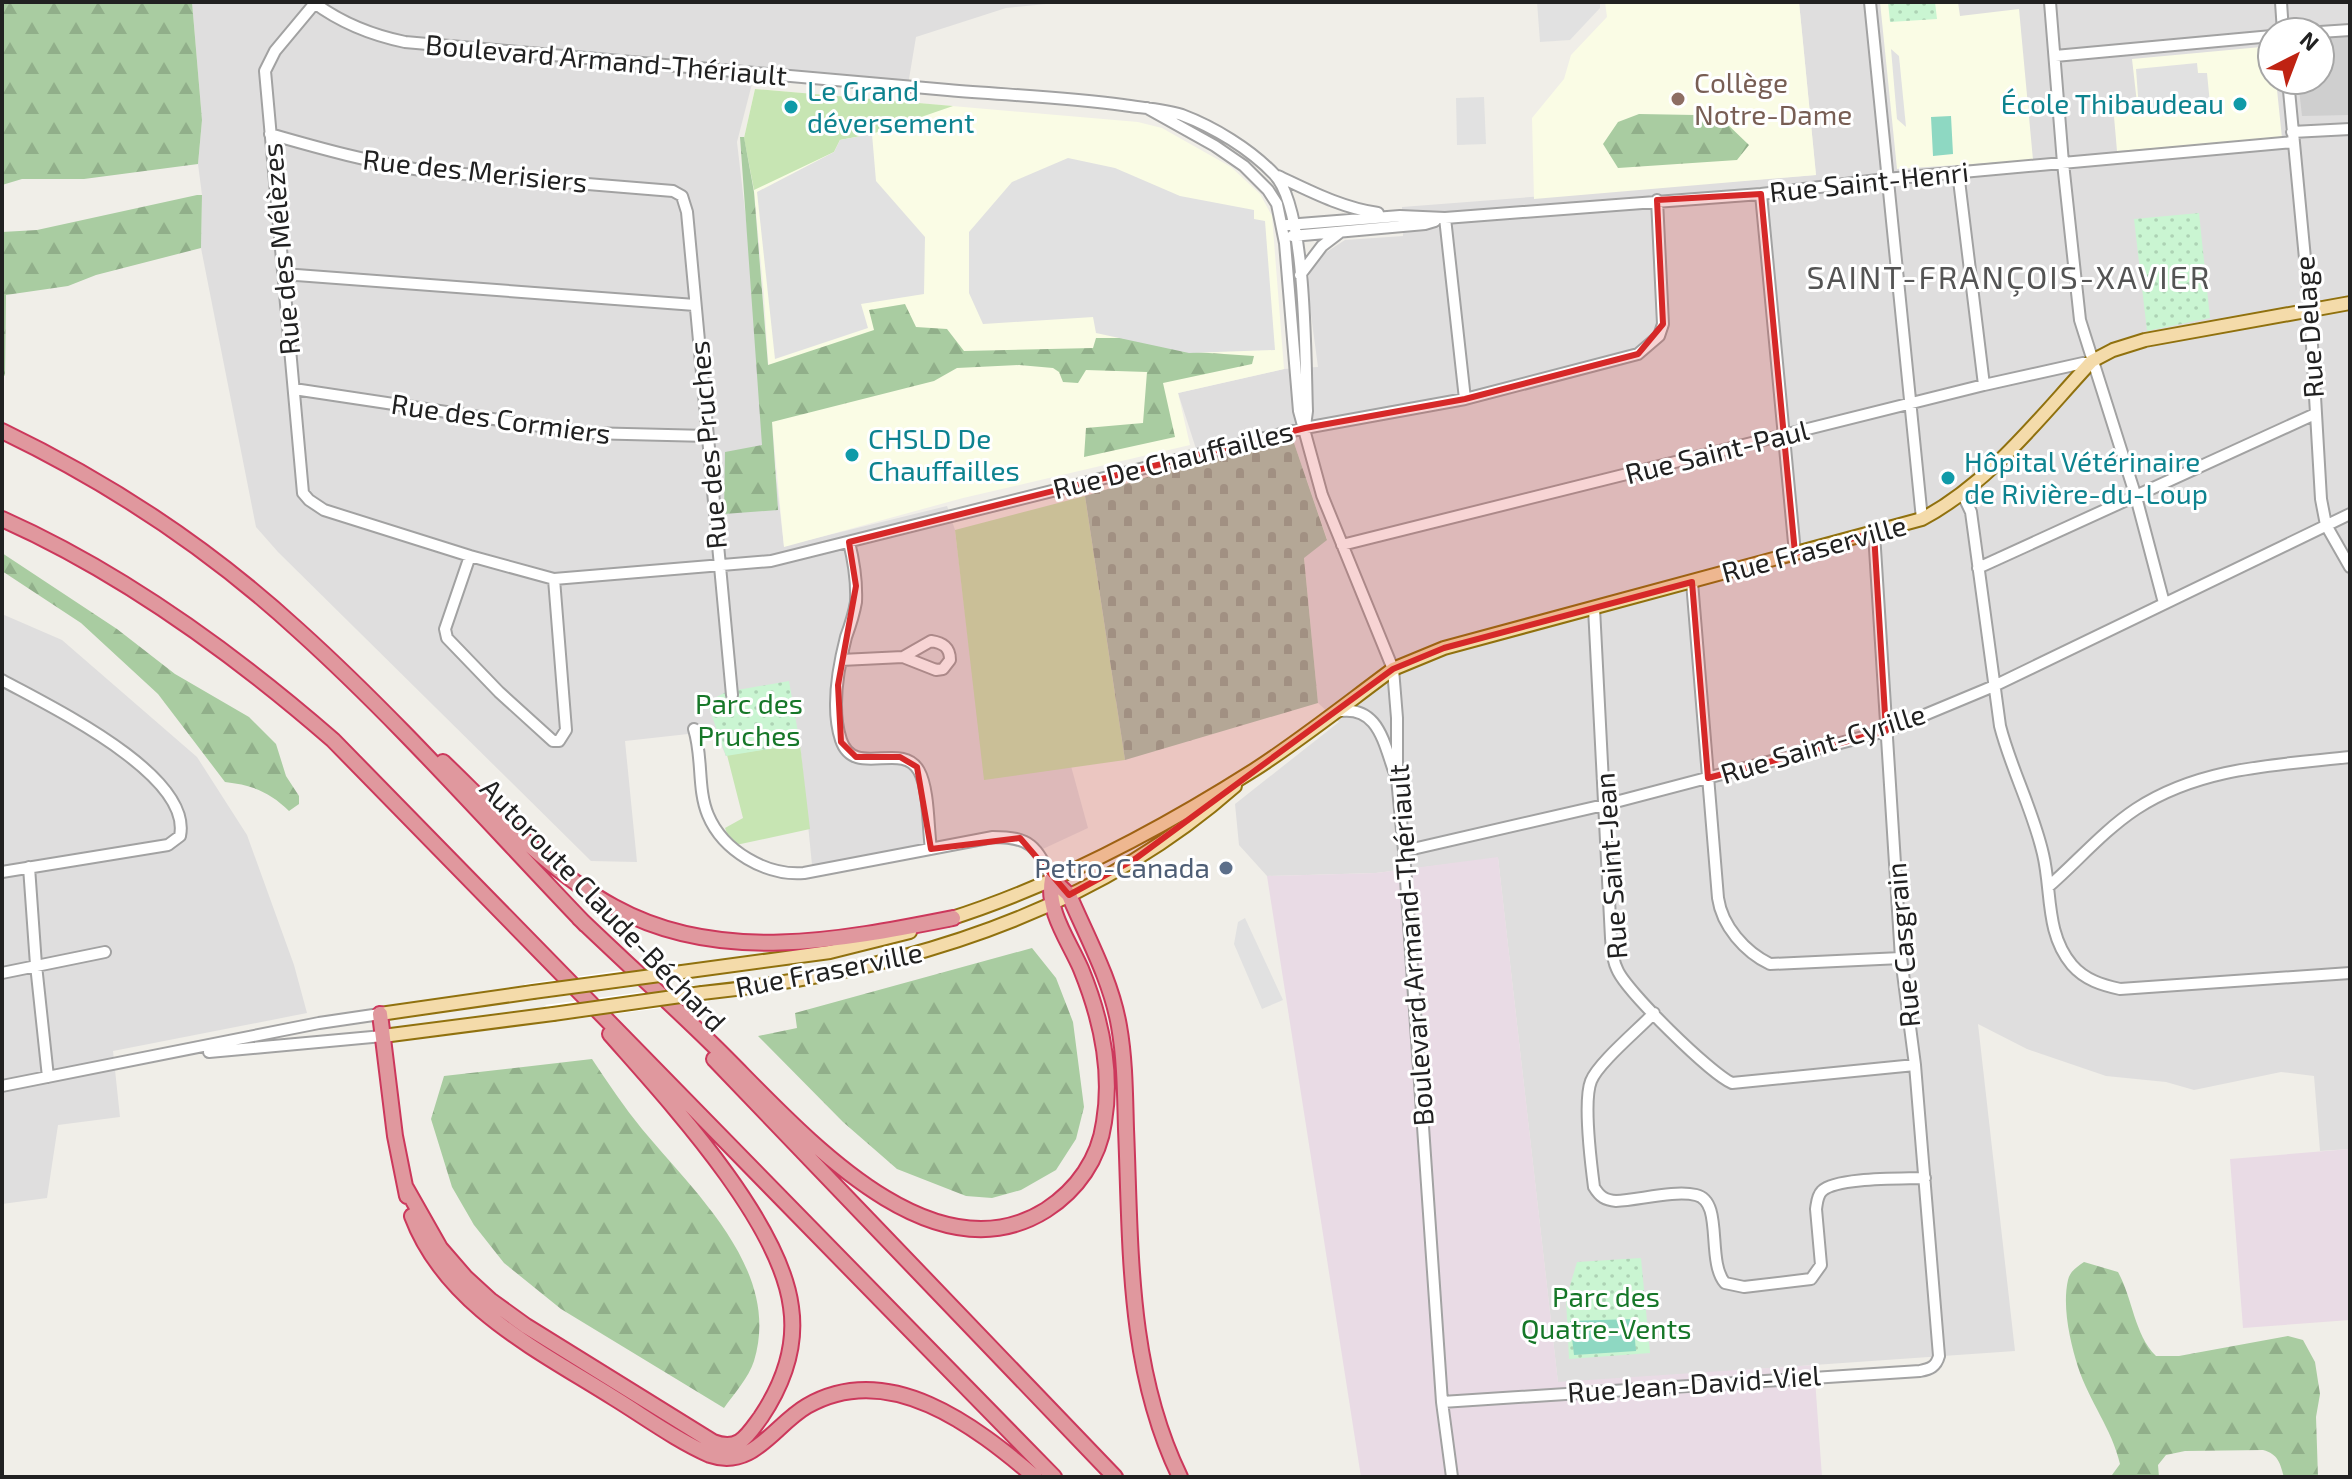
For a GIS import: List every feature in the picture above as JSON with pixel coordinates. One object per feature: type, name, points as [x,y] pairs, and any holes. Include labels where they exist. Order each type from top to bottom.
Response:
[{"type":"highway","name":"Autoroute Claude-Béchard","points":[[2,431],[89,477],[156,520],[220,565],[290,623],[408,738],[1115,1477]]},
{"type":"highway","points":[[2,519],[146,598],[261,680],[352,759],[1054,1477]]},
{"type":"highway","points":[[290,623],[367,686],[469,788],[541,854],[594,895],[631,916],[693,937],[781,943],[851,937],[953,918]]},
{"type":"highway","points":[[579,918],[847,1171],[880,1195],[930,1220],[957,1227],[991,1229],[1037,1216],[1064,1197],[1090,1165],[1104,1126],[1108,1082],[1100,1027],[1081,970],[1051,903],[1052,879]]},
{"type":"highway","points":[[1052,879],[1069,895],[1106,981],[1118,1024],[1123,1060],[1138,1344],[1152,1407],[1180,1477]]},
{"type":"highway","points":[[406,1188],[440,1248],[490,1300],[526,1326],[713,1442],[726,1446],[738,1443],[775,1394],[788,1365],[791,1306],[777,1259],[761,1227],[739,1192],[665,1099],[502,913]]},
{"type":"highway","points":[[380,1014],[395,1136],[412,1218],[448,1278],[473,1303],[538,1350],[703,1452],[722,1459],[745,1455],[809,1405],[840,1393],[886,1391],[923,1402],[955,1417],[988,1438],[1035,1477]]},
{"type":"main road","name":"Rue Fraserville","points":[[380,1014],[830,952],[953,918],[1052,879],[1138,837],[1252,771],[1393,669],[1444,648],[1922,519],[1963,495],[1986,476],[2092,361],[2113,350],[2145,340],[2350,303]]},
{"type":"main road","name":"Rue Fraserville","points":[[383,1036],[781,985],[875,965],[964,939],[1069,895],[1135,859],[1188,824],[1252,771]]},
{"type":"street","points":[[1870,2],[1922,519]]},
{"type":"street","points":[[2050,2],[2080,320],[2136,497],[2164,603]]},
{"type":"street","name":"Boulevard Armand-Thériault","points":[[314,3],[345,23],[373,35],[405,42],[1080,99],[1147,108],[1180,114],[1201,124],[1233,142],[1275,174],[1284,188],[1289,231],[1299,411],[1313,466],[1393,669],[1397,778],[1442,1402],[1452,1477]]},
{"type":"street","name":"Rue des Mélèzes","points":[[314,3],[269,60],[265,71],[303,493],[316,506]]},
{"type":"street","points":[[2055,56],[2256,37]]},
{"type":"street","name":"Rue Delage","points":[[2289,96],[2310,311],[2321,499],[2326,525],[2350,567]]},
{"type":"street","name":"Boulevard Armand-Thériault","points":[[1147,108],[1215,146],[1257,177],[1277,204],[1289,231],[1300,275],[1307,411],[1305,428]]},
{"type":"street","name":"Rue Saint-Henri","points":[[1289,231],[1400,216],[1445,218],[1761,194],[2350,129]]},
{"type":"street","name":"Rue des Merisiers","points":[[270,134],[352,158],[427,171],[673,191],[682,196]]},
{"type":"street","points":[[1958,172],[1984,385]]},
{"type":"street","points":[[1275,174],[1359,210],[1400,216]]},
{"type":"street","points":[[1761,194],[1795,553]]},
{"type":"street","name":"Rue des Pruches","points":[[682,196],[687,212],[732,695]]},
{"type":"street","name":"Rue De Chauffailles","points":[[316,506],[470,556],[554,579],[771,561],[1305,428],[1465,399],[1638,354],[1659,336],[1663,324],[1657,200]]},
{"type":"street","points":[[1445,218],[1465,399]]},
{"type":"street","name":"Rue Saint-Henri","points":[[1289,231],[1341,232],[1425,224],[1445,218]]},
{"type":"street","points":[[1300,275],[1322,246],[1341,232]]},
{"type":"street","points":[[283,274],[695,305]]},
{"type":"street","name":"Rue Saint-Paul","points":[[1342,545],[1984,385],[2092,361]]},
{"type":"street","name":"Rue des Cormiers","points":[[294,389],[586,433],[708,436]]},
{"type":"street","points":[[1978,568],[2315,414]]},
{"type":"street","points":[[1963,495],[1971,512],[1994,686],[2006,751],[2043,855],[2052,924],[2071,964],[2099,984],[2120,989],[2350,973]]},
{"type":"street","name":"Rue Saint-Cyrille","points":[[1404,851],[1604,805],[1886,731],[1994,686],[2350,514]]},
{"type":"street","name":"Rue Casgrain","points":[[1874,533],[1901,958],[1915,1065],[1939,1356]]},
{"type":"street","points":[[849,542],[856,586],[855,605],[841,660],[838,711],[841,742],[856,757],[875,760],[900,757],[917,767],[923,783],[931,849]]},
{"type":"street","points":[[470,556],[445,629],[447,638],[509,702],[553,741],[559,741],[566,730],[554,579]]},
{"type":"street","points":[[1692,582],[1720,913],[1737,938],[1770,964],[1901,958]]},
{"type":"street","name":"Rue Saint-Jean","points":[[1594,608],[1613,956],[1623,980],[1715,1072],[1732,1083],[1915,1065]]},
{"type":"street","points":[[841,660],[903,657]]},
{"type":"street","points":[[2,680],[126,753],[162,785],[181,817],[180,836],[168,845],[2,872]]},
{"type":"street","points":[[1333,712],[1347,709],[1370,719],[1382,735],[1397,778]]},
{"type":"street","points":[[694,729],[699,744],[708,814],[737,851],[763,867],[790,874],[804,873],[993,837],[1020,838],[1034,848],[1052,879]]},
{"type":"street","points":[[2048,887],[2135,810],[2187,782],[2219,773],[2350,757]]},
{"type":"street","points":[[29,867],[48,1077]]},
{"type":"street","points":[[2,973],[105,952]]},
{"type":"street","points":[[1654,1013],[1598,1070],[1590,1084],[1588,1110],[1594,1187],[1598,1195],[1606,1200],[1683,1195],[1703,1198],[1711,1207],[1715,1266],[1725,1283],[1744,1287],[1811,1279],[1821,1265],[1817,1200],[1822,1191],[1831,1186],[1925,1178]]},
{"type":"street","name":"Rue Fraserville","points":[[2,1086],[319,1023],[380,1014]]},
{"type":"street","name":"Rue Fraserville","points":[[167,1055],[383,1036]]},
{"type":"street","name":"Rue Jean-David-Viel","points":[[1442,1402],[1920,1371],[1929,1370],[1937,1364],[1939,1356]]},
{"type":"highlighted area","points":[[1761,194],[1795,553],[1874,533],[1886,731],[1708,778],[1692,582],[1444,648],[1393,669],[1135,859],[1069,895],[1020,838],[931,849],[917,767],[900,757],[856,757],[841,742],[838,685],[856,586],[849,542],[1305,428],[1465,399],[1638,354],[1663,324],[1657,200]]},
{"type":"shaded area","points":[[192,2],[1066,2],[1006,8],[916,37],[908,85],[755,72],[737,142],[784,546],[947,506],[955,530],[985,779],[1071,766],[1088,828],[1032,854],[1026,849],[1006,844],[990,845],[813,875],[800,744],[726,756],[715,731],[625,741],[637,862],[591,861],[256,527],[201,248],[202,195],[198,164],[202,120]]},
{"type":"shaded area","points":[[1537,2],[1600,2],[1600,8],[1570,40],[1540,42]]},
{"type":"shaded area","name":"Collège Notre-Dame","points":[[1605,2],[1799,2],[1816,175],[1534,199],[1532,118],[1564,79],[1571,55],[1607,17]]},
{"type":"shaded area","points":[[1799,2],[2350,2],[2350,1149],[2320,1151],[2314,1076],[2281,1072],[2194,1090],[2166,1082],[2106,1076],[2027,1049],[1978,1024],[2015,1351],[1558,1383],[1498,858],[1376,873],[1267,876],[1239,845],[1235,804],[1339,722],[1318,703],[1304,557],[1327,539],[1293,440],[1200,461],[1178,393],[1284,369],[1318,367],[1307,285],[1311,267],[1345,240],[1403,236],[1402,207],[1816,175]]},
{"type":"shaded area","points":[[1880,2],[1958,2],[1960,16],[2019,9],[2033,160],[1897,169]]},
{"type":"shaded area","points":[[2350,35],[2350,115],[2302,116],[2300,96],[2336,96],[2336,36]]},
{"type":"shaded area","points":[[2256,47],[2256,96],[2278,96],[2282,138],[2117,151],[2113,105],[2137,103],[2132,59]]},
{"type":"shaded area","points":[[1891,49],[1899,56],[1906,127],[1897,119]]},
{"type":"shaded area","points":[[2197,63],[2198,73],[2207,73],[2210,104],[2139,109],[2136,69]]},
{"type":"shaded area","points":[[755,89],[1138,122],[1162,128],[1231,167],[1260,194],[1272,216],[1284,369],[1178,393],[1190,445],[963,498],[784,547],[754,190],[744,138]]},
{"type":"shaded area","points":[[1484,97],[1486,144],[1457,145],[1456,98]]},
{"type":"shaded area","points":[[872,134],[876,181],[925,237],[924,294],[861,304],[868,328],[775,359],[757,192],[834,152],[840,140]]},
{"type":"shaded area","points":[[1068,158],[1115,168],[1180,196],[1254,210],[1254,219],[1265,221],[1275,350],[1189,353],[1096,333],[1093,317],[983,324],[969,293],[969,232],[1012,182]]},
{"type":"shaded area","points":[[2,614],[62,640],[197,757],[247,835],[294,965],[307,1013],[113,1051],[120,1117],[58,1125],[47,1198],[2,1204]]},
{"type":"shaded area","points":[[1498,857],[1558,1382],[1814,1365],[1822,1477],[1361,1477],[1267,876],[1376,873]]},
{"type":"shaded area","points":[[1245,918],[1283,1000],[1262,1009],[1234,944],[1238,922]]},
{"type":"shaded area","points":[[2350,1149],[2350,1320],[2243,1328],[2230,1159]]},
{"type":"green space","points":[[2,2],[192,2],[202,120],[198,164],[84,179],[22,179],[2,185]]},
{"type":"green space","points":[[1888,2],[1935,2],[1937,19],[1890,22]]},
{"type":"green space","points":[[755,89],[953,106],[872,134],[840,140],[834,152],[754,190],[744,138]]},
{"type":"green space","points":[[1639,114],[1695,115],[1725,122],[1749,145],[1737,160],[1618,168],[1603,144],[1618,122]]},
{"type":"green space","points":[[1951,116],[1953,154],[1933,156],[1931,117]]},
{"type":"green space","points":[[740,137],[744,137],[754,192],[768,365],[874,330],[869,310],[905,304],[916,327],[947,329],[964,351],[1093,348],[1096,338],[1122,338],[1194,352],[1254,356],[1252,364],[1163,383],[1175,437],[1084,457],[1086,428],[1143,423],[1147,372],[1086,370],[1078,383],[1063,382],[1059,372],[1053,368],[1019,365],[957,368],[934,381],[772,422],[778,510],[724,514],[725,452],[762,445]]},
{"type":"green space","points":[[202,195],[201,248],[96,275],[68,286],[6,295],[5,376],[2,373],[2,232],[37,230]]},
{"type":"green space","points":[[2199,213],[2210,318],[2147,331],[2134,219]]},
{"type":"green space","points":[[1293,440],[1327,540],[1304,558],[1318,703],[1125,760],[1085,496],[1200,461]]},
{"type":"green space","points":[[1085,496],[1125,760],[984,780],[955,530]]},
{"type":"green space","points":[[2,553],[117,629],[175,674],[249,717],[276,744],[286,776],[299,796],[299,804],[289,811],[260,790],[225,782],[158,694],[81,623],[2,571]]},
{"type":"green space","name":"Parc des Pruches","points":[[789,681],[800,744],[726,756],[707,702],[726,692]]},
{"type":"green space","points":[[800,744],[810,829],[736,845],[725,828],[743,818],[727,755]]},
{"type":"green space","points":[[1032,948],[1056,978],[1073,1022],[1084,1107],[1076,1139],[1056,1170],[1021,1190],[992,1198],[966,1196],[897,1169],[843,1122],[758,1036],[797,1028],[795,1013]]},
{"type":"green space","points":[[592,1059],[635,1121],[708,1206],[745,1264],[756,1295],[759,1327],[752,1367],[724,1408],[561,1309],[504,1263],[474,1225],[452,1187],[431,1119],[444,1076]]},
{"type":"green space","name":"Parc des Quatre-Vents","points":[[1641,1258],[1650,1353],[1569,1359],[1566,1299],[1577,1262]]},
{"type":"green space","points":[[2084,1262],[2118,1272],[2138,1327],[2156,1356],[2179,1356],[2288,1336],[2303,1340],[2315,1362],[2320,1394],[2316,1417],[2318,1477],[2284,1477],[2278,1460],[2263,1450],[2185,1451],[2166,1455],[2158,1465],[2159,1477],[2102,1477],[2112,1475],[2120,1464],[2112,1439],[2078,1367],[2066,1312],[2069,1277]]},
{"type":"green space","points":[[1633,1319],[1636,1351],[1574,1355],[1570,1321]]},
{"type":"pier","points":[[674,963],[689,980],[539,999],[524,984]]},
{"type":"pier","points":[[694,985],[709,1002],[559,1021],[545,1005]]},
{"type":"place","name":"Collège Notre-Dame","points":[[1678,99]]},
{"type":"place","name":"École Thibaudeau","points":[[2240,104]]},
{"type":"place","name":"Le Grand déversement","points":[[791,107]]},
{"type":"place","name":"CHSLD De Chauffailles","points":[[852,455]]},
{"type":"place","name":"Hôpital Vétérinaire de Rivière-du-Loup","points":[[1948,478]]},
{"type":"place","name":"Petro-Canada","points":[[1226,868]]},
{"type":"district","name":"SAINT-FRANÇOIS-XAVIER","points":[[2009,278]]}]
